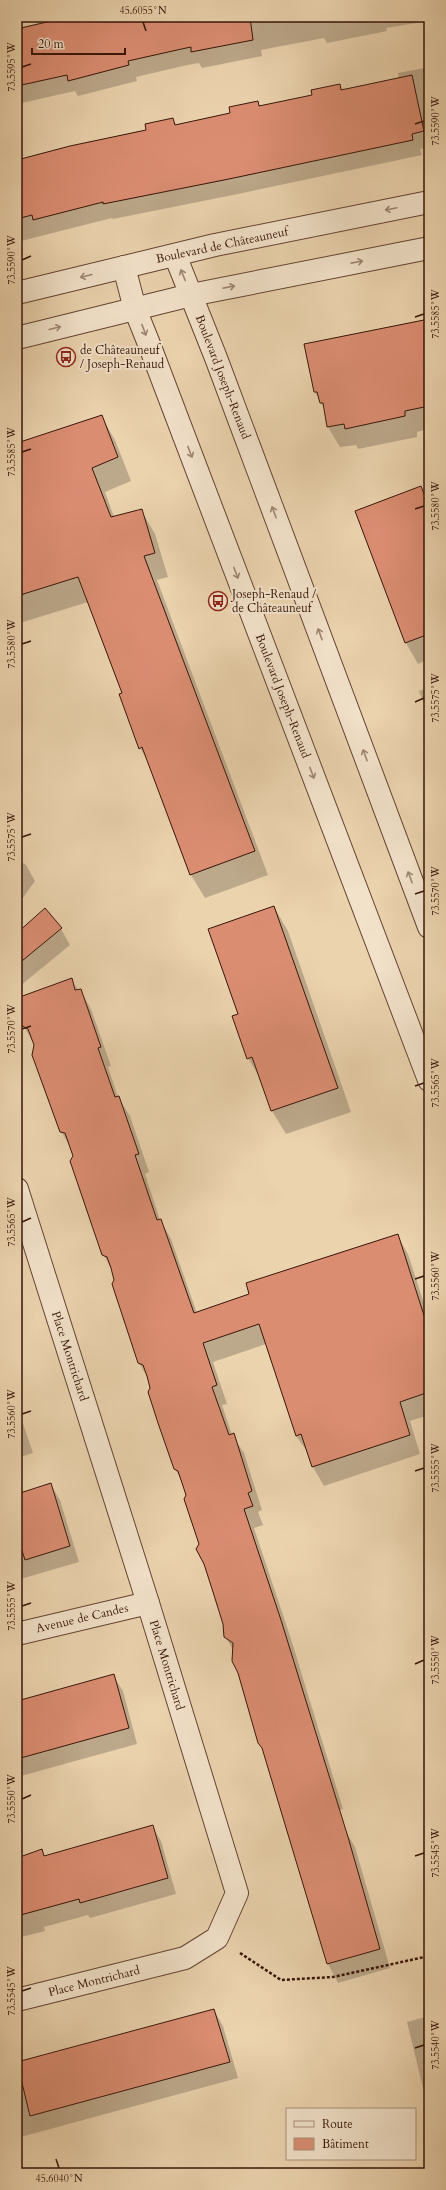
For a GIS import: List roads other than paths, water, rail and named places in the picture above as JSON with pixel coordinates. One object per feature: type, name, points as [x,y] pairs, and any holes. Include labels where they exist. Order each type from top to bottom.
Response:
[{"type":"street","name":"Boulevard de Châteauneuf","points":[[17,293],[175,255],[429,202]]},
{"type":"street","points":[[17,338],[191,295],[429,248]]},
{"type":"street","name":"Boulevard Joseph-Renaud","points":[[175,255],[216,358],[429,927]]},
{"type":"street","name":"Boulevard Joseph-Renaud","points":[[124,267],[136,309],[429,1080]]},
{"type":"street","name":"Place Montrichard","points":[[17,1189],[148,1603],[237,1892],[217,1938],[185,1958],[17,2000]]},
{"type":"street","name":"Avenue de Candes","points":[[17,1634],[148,1603]]},
{"type":"place","name":"de Châteauneuf / Joseph-Renaud","points":[[66,357]]},
{"type":"place","name":"Joseph-Renaud / de Châteauneuf","points":[[218,601]]}]
